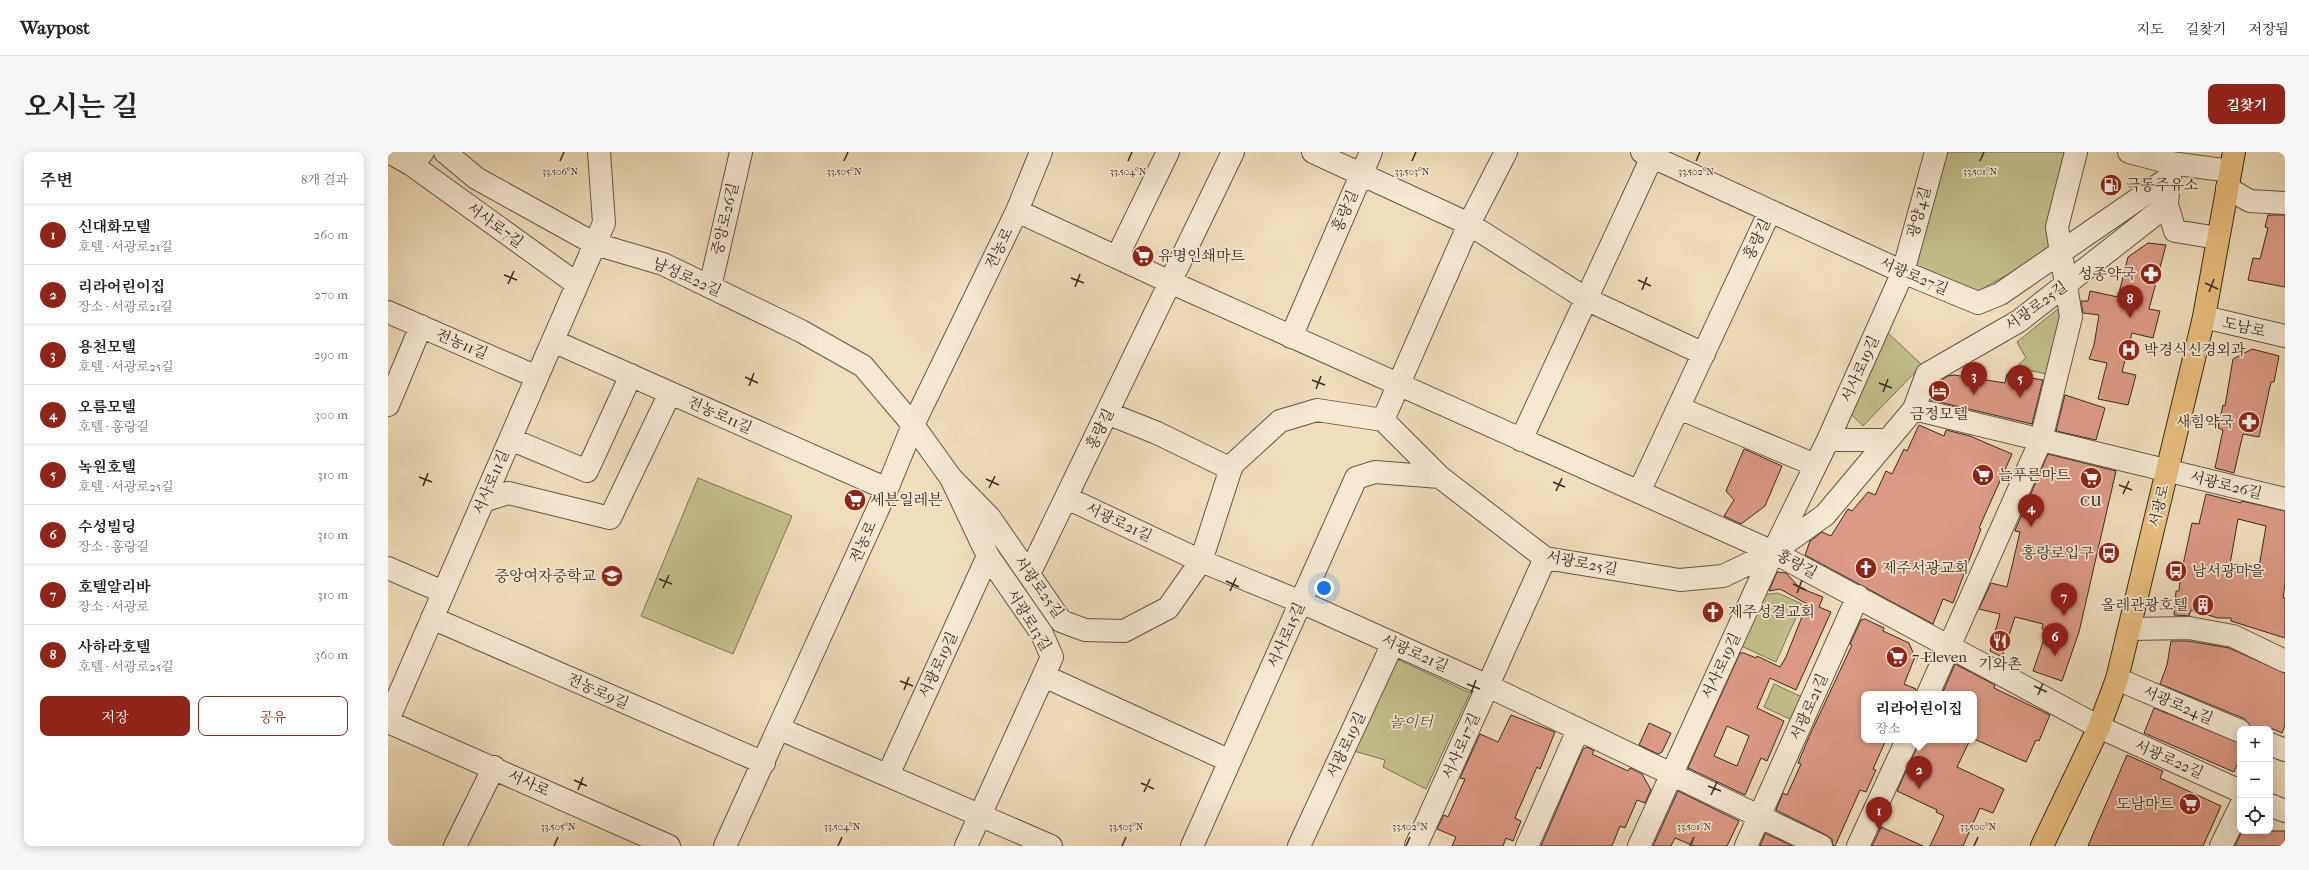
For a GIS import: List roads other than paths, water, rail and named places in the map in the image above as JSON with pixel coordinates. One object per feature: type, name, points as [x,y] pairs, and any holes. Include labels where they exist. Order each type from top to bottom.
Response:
[{"type":"main road","name":"서광로","points":[[2042,846],[2099,727],[2117,679],[2204,317],[2231,170]]},
{"type":"street","name":"서사로7길","points":[[390,152],[418,159],[577,284]]},
{"type":"street","name":"남성로22길","points":[[445,152],[476,178],[595,244],[663,264],[801,331],[863,366],[913,425]]},
{"type":"street","name":"서사로11길","points":[[388,721],[604,223],[599,152]]},
{"type":"street","name":"중앙로26길","points":[[710,287],[741,152]]},
{"type":"street","name":"전농로","points":[[726,846],[887,489],[913,425],[1017,211],[1041,152]]},
{"type":"street","points":[[1117,258],[1168,152]]},
{"type":"street","points":[[1170,282],[1233,152]]},
{"type":"street","name":"홍랑길","points":[[1313,152],[1469,224],[1588,300],[1704,354]]},
{"type":"street","name":"홍랑길","points":[[1291,337],[1360,174],[1371,152]]},
{"type":"street","points":[[1383,420],[1469,224],[1506,152]]},
{"type":"street","name":"광양4길","points":[[1903,272],[1936,152]]},
{"type":"street","points":[[1929,691],[2041,440],[2071,317],[2057,227],[2076,152]]},
{"type":"street","points":[[2129,152],[2170,170],[2231,170],[2250,201],[2285,203]]},
{"type":"street","points":[[1521,440],[1588,300],[1647,154]]},
{"type":"street","name":"서광로27길","points":[[1647,154],[1903,272],[2019,321]]},
{"type":"street","points":[[1978,304],[2000,294],[2061,253],[2170,170]]},
{"type":"street","points":[[2170,170],[2167,205],[2175,231],[2218,238]]},
{"type":"street","name":"서광로25길","points":[[951,478],[990,518],[1061,621],[1085,630],[1124,631],[1168,608],[1201,561],[1232,465],[1280,422],[1317,410],[1383,420],[1440,477],[1545,558],[1680,580],[1723,576],[1773,552],[1825,515],[1914,409],[1927,374],[2019,321],[2167,205]]},
{"type":"street","name":"홍랑길","points":[[1017,211],[1291,337],[1773,552],[1858,596],[2099,727]]},
{"type":"street","name":"홍랑길","points":[[1639,492],[1770,211]]},
{"type":"street","name":"서사로19길","points":[[1639,846],[1773,552],[1828,440],[1903,272]]},
{"type":"street","name":"홍랑길","points":[[1029,574],[1170,282]]},
{"type":"street","name":"전농11길","points":[[388,312],[537,376]]},
{"type":"street","name":"도남로","points":[[2204,317],[2285,336]]},
{"type":"street","points":[[388,405],[422,326]]},
{"type":"street","name":"전농로11길","points":[[553,341],[887,489]]},
{"type":"street","points":[[510,439],[588,471],[631,375]]},
{"type":"street","points":[[483,500],[508,493],[610,518],[670,393]]},
{"type":"street","points":[[1679,408],[1816,465]]},
{"type":"street","points":[[1914,409],[2168,470]]},
{"type":"street","points":[[1107,413],[1157,433],[1231,469]]},
{"type":"street","name":"서광로13길","points":[[913,425],[951,478],[988,556],[1042,634],[1052,657],[966,846]]},
{"type":"street","points":[[1828,440],[1888,440]]},
{"type":"street","name":"서광로26길","points":[[2168,470],[2285,499]]},
{"type":"street","name":"서사로15길","points":[[1192,846],[1356,478],[1375,472],[1440,477]]},
{"type":"street","name":"서광로21길","points":[[1067,498],[1201,561],[1301,602],[1488,686],[1821,846]]},
{"type":"street","name":"서광로19길","points":[[888,775],[988,556]]},
{"type":"street","name":"서사로17길","points":[[1416,846],[1545,558]]},
{"type":"street","points":[[388,568],[443,592]]},
{"type":"street","name":"서광로21길","points":[[1760,817],[1858,596]]},
{"type":"street","name":"전농로9길","points":[[432,618],[764,763]]},
{"type":"street","points":[[1042,634],[1061,621]]},
{"type":"street","points":[[2130,629],[2189,628],[2233,636],[2285,662]]},
{"type":"street","name":"서광로19길","points":[[1299,846],[1393,643]]},
{"type":"street","points":[[1044,676],[1230,760]]},
{"type":"street","name":"서광로24길","points":[[2117,679],[2237,730]]},
{"type":"street","name":"서사로","points":[[388,721],[669,846]]},
{"type":"street","name":"서광로22길","points":[[2099,727],[2237,790]]},
{"type":"street","points":[[780,729],[981,814],[1051,846]]},
{"type":"street","points":[[1527,846],[1578,730]]},
{"type":"street","points":[[1858,846],[1906,743]]},
{"type":"street","points":[[2273,745],[2285,750]]},
{"type":"street","points":[[455,846],[494,767]]},
{"type":"street","points":[[2273,806],[2285,812]]},
{"type":"street","points":[[2221,846],[2237,813]]},
{"type":"street","points":[[1746,846],[1760,817]]},
{"type":"place","name":"극동주유소","points":[[2111,185]]},
{"type":"place","name":"유명인쇄마트","points":[[1143,256]]},
{"type":"place","name":"성종약국","points":[[2151,274]]},
{"type":"place","name":"사하라호텔","points":[[2130,318]]},
{"type":"place","name":"박경식신경외과","points":[[2129,350]]},
{"type":"place","name":"금정모텔","points":[[1939,391]]},
{"type":"place","name":"용천모텔","points":[[1974,395]]},
{"type":"place","name":"녹원호텔","points":[[2020,398]]},
{"type":"place","name":"새힘약국","points":[[2249,422]]},
{"type":"place","name":"늘푸른마트","points":[[1983,475]]},
{"type":"place","name":"CU","points":[[2091,478]]},
{"type":"place","name":"세븐일레븐","points":[[855,500]]},
{"type":"place","name":"오름모텔","points":[[2031,527]]},
{"type":"place","name":"홍랑로입구","points":[[2109,553]]},
{"type":"place","name":"제주서광교회","points":[[1866,568]]},
{"type":"place","name":"남서광마을","points":[[2176,571]]},
{"type":"place","name":"중앙여자중학교","points":[[612,576]]},
{"type":"place","name":"올레관광호텔","points":[[2203,605]]},
{"type":"place","name":"제주성결교회","points":[[1713,612]]},
{"type":"place","name":"호텔알리바","points":[[2064,616]]},
{"type":"place","name":"기와촌","points":[[2000,641]]},
{"type":"place","name":"수성빌딩","points":[[2055,656]]},
{"type":"place","name":"7-Eleven","points":[[1897,657]]},
{"type":"place","name":"리라어린이집","points":[[1919,789]]},
{"type":"place","name":"도남마트","points":[[2190,804]]},
{"type":"place","name":"신대화모텔","points":[[1879,830]]},
{"type":"park label","name":"놀이터","points":[[1411,722]]}]
